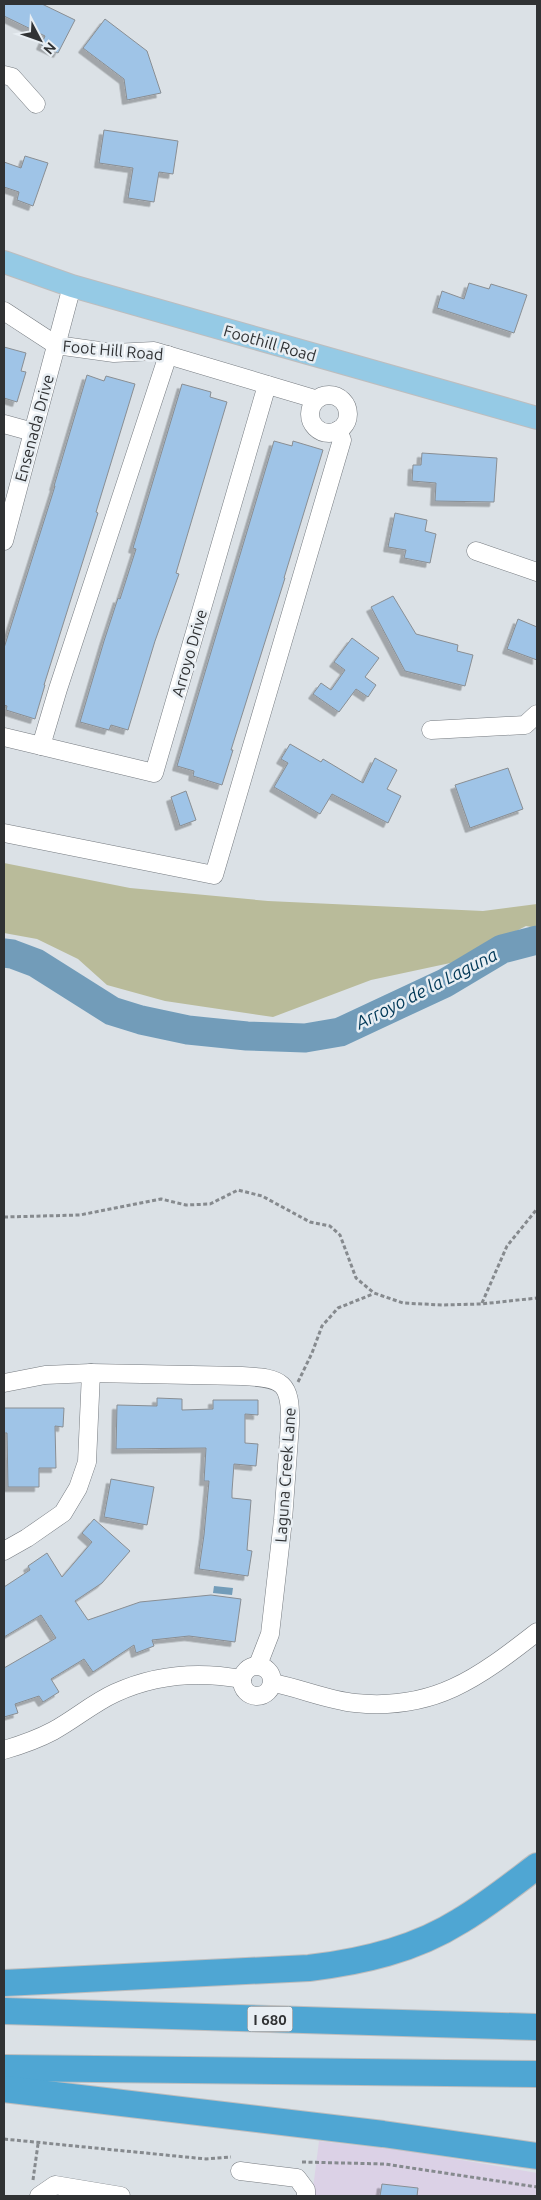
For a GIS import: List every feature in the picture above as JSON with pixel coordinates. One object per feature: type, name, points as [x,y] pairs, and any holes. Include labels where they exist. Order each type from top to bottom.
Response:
[{"type":"highway","points":[[4,1983],[191,1975],[348,1964],[421,1941],[458,1922],[494,1899],[537,1866]]},
{"type":"highway","name":"I 680","points":[[4,2011],[537,2027]]},
{"type":"highway","points":[[4,2068],[537,2074]]},
{"type":"highway","points":[[4,2089],[383,2134],[537,2156]]},
{"type":"main road","name":"Foothill Road","points":[[4,262],[72,286],[537,418]]},
{"type":"street","points":[[4,75],[12,77],[36,104]]},
{"type":"street","name":"Ensenada Drive","points":[[5,535],[72,286]]},
{"type":"street","name":"Foot Hill Road","points":[[4,311],[56,345],[114,353],[154,350],[315,399],[327,394],[342,399],[349,416],[344,427],[338,430]]},
{"type":"street","points":[[41,746],[168,355]]},
{"type":"street","name":"Arroyo Drive","points":[[4,737],[154,773],[267,385]]},
{"type":"street","points":[[4,833],[214,875],[342,440],[338,430],[330,434],[312,426],[309,415],[315,399]]},
{"type":"street","points":[[4,424],[33,432]]},
{"type":"street","points":[[476,551],[537,572]]},
{"type":"street","points":[[431,730],[525,725],[537,714]]},
{"type":"street","points":[[4,1551],[63,1513],[78,1488],[87,1462],[91,1373]]},
{"type":"street","name":"Laguna Creek Lane","points":[[4,1383],[45,1375],[91,1373],[265,1377],[276,1381],[287,1390],[290,1403],[290,1424],[278,1564],[270,1634],[258,1665]]},
{"type":"street","points":[[273,1683],[353,1702],[390,1705],[427,1699],[459,1686],[493,1667],[537,1632]]},
{"type":"street","points":[[258,1665],[270,1672],[273,1683],[266,1694],[259,1697],[252,1696],[242,1687],[242,1679],[246,1670],[258,1665]]},
{"type":"street","points":[[4,1750],[24,1744],[54,1730],[114,1693],[150,1680],[184,1674],[221,1675],[242,1679]]},
{"type":"street","points":[[240,2171],[297,2178],[306,2190],[306,2196]]},
{"type":"street","points":[[36,2192],[55,2186],[121,2196]]},
{"type":"path","points":[[4,1217],[80,1215],[161,1199],[186,1205],[210,1204],[238,1190],[262,1196],[310,1222],[330,1226],[340,1235],[356,1278],[374,1294],[403,1303],[442,1305],[481,1304],[537,1298]]},
{"type":"path","points":[[481,1304],[507,1246],[537,1209]]},
{"type":"path","points":[[287,1390],[296,1384],[312,1353],[322,1326],[338,1308],[374,1294]]},
{"type":"path","points":[[36,2192],[38,2144]]},
{"type":"shaded area","points":[[319,2141],[409,2151],[537,2173],[537,2196],[312,2196]]},
{"type":"green space","points":[[4,863],[130,888],[268,901],[483,911],[537,904],[537,928],[526,926],[455,962],[371,980],[273,1017],[165,1001],[107,985],[78,959],[37,939],[4,933]]},
{"type":"water","points":[[214,1586],[233,1588],[232,1595],[213,1593]]},
{"type":"building","points":[[4,4],[42,4],[75,20],[58,53],[41,45],[45,36],[4,16]]},
{"type":"building","points":[[105,19],[147,51],[161,93],[127,100],[124,79],[83,48]]},
{"type":"building","points":[[104,130],[178,141],[173,174],[159,172],[154,202],[128,198],[133,168],[99,163]]},
{"type":"building","points":[[25,156],[48,163],[33,206],[17,200],[19,192],[4,187],[4,162],[21,168]]},
{"type":"building","points":[[469,283],[489,289],[491,284],[527,295],[514,333],[437,308],[442,291],[464,299]]},
{"type":"building","points":[[4,347],[26,353],[21,371],[26,372],[17,402],[4,398]]},
{"type":"building","points":[[87,375],[104,381],[106,376],[135,384],[35,719],[6,710],[7,706],[4,705],[4,648],[55,486]]},
{"type":"building","points":[[182,384],[211,392],[210,397],[227,402],[176,573],[179,574],[155,641],[128,730],[111,725],[109,730],[80,722],[104,641],[136,549],[133,548]]},
{"type":"building","points":[[274,441],[292,446],[293,441],[323,450],[222,785],[193,776],[194,771],[177,766]]},
{"type":"building","points":[[422,453],[497,458],[494,502],[435,501],[436,483],[412,481],[413,465],[421,465]]},
{"type":"building","points":[[395,513],[427,520],[425,531],[436,534],[430,563],[404,558],[406,550],[388,547]]},
{"type":"building","points":[[393,596],[416,634],[458,645],[457,651],[473,655],[465,686],[405,671],[371,607]]},
{"type":"building","points":[[518,619],[537,627],[537,660],[507,649]]},
{"type":"building","points":[[352,638],[379,658],[365,677],[376,685],[368,697],[356,689],[339,712],[313,694],[321,683],[331,690],[345,670],[334,662]]},
{"type":"building","points":[[290,744],[321,762],[323,759],[363,783],[375,758],[397,770],[387,789],[401,796],[388,823],[332,794],[320,814],[274,787],[288,763],[281,759]]},
{"type":"building","points":[[508,768],[523,809],[470,828],[455,785]]},
{"type":"building","points":[[186,791],[196,820],[180,826],[171,797]]},
{"type":"building","points":[[157,1398],[182,1399],[182,1410],[213,1409],[213,1400],[258,1400],[258,1415],[245,1414],[245,1443],[258,1444],[256,1466],[234,1464],[232,1491],[232,1498],[251,1500],[247,1550],[252,1551],[248,1576],[199,1569],[209,1481],[204,1481],[206,1448],[116,1449],[117,1405],[157,1406]]},
{"type":"building","points":[[4,1408],[64,1408],[63,1427],[55,1426],[56,1468],[39,1468],[39,1487],[8,1487],[7,1433],[4,1433]]},
{"type":"building","points":[[111,1479],[154,1487],[147,1525],[104,1517]]},
{"type":"building","points":[[94,1519],[130,1551],[102,1583],[75,1601],[88,1620],[140,1602],[211,1595],[241,1599],[235,1642],[189,1636],[152,1640],[154,1646],[136,1653],[134,1645],[93,1672],[84,1659],[51,1679],[59,1692],[43,1702],[39,1696],[15,1704],[18,1713],[4,1717],[4,1668],[56,1638],[41,1615],[4,1637],[4,1587],[30,1570],[28,1566],[47,1553],[62,1577],[92,1542],[82,1533]]},
{"type":"building","points":[[382,2184],[418,2188],[417,2196],[380,2196]]},
{"type":"waterway","name":"Arroyo de la Laguna","points":[[4,953],[36,963],[112,1011],[141,1020],[188,1030],[247,1036],[305,1038],[340,1032],[445,983],[502,949],[537,940]]}]
